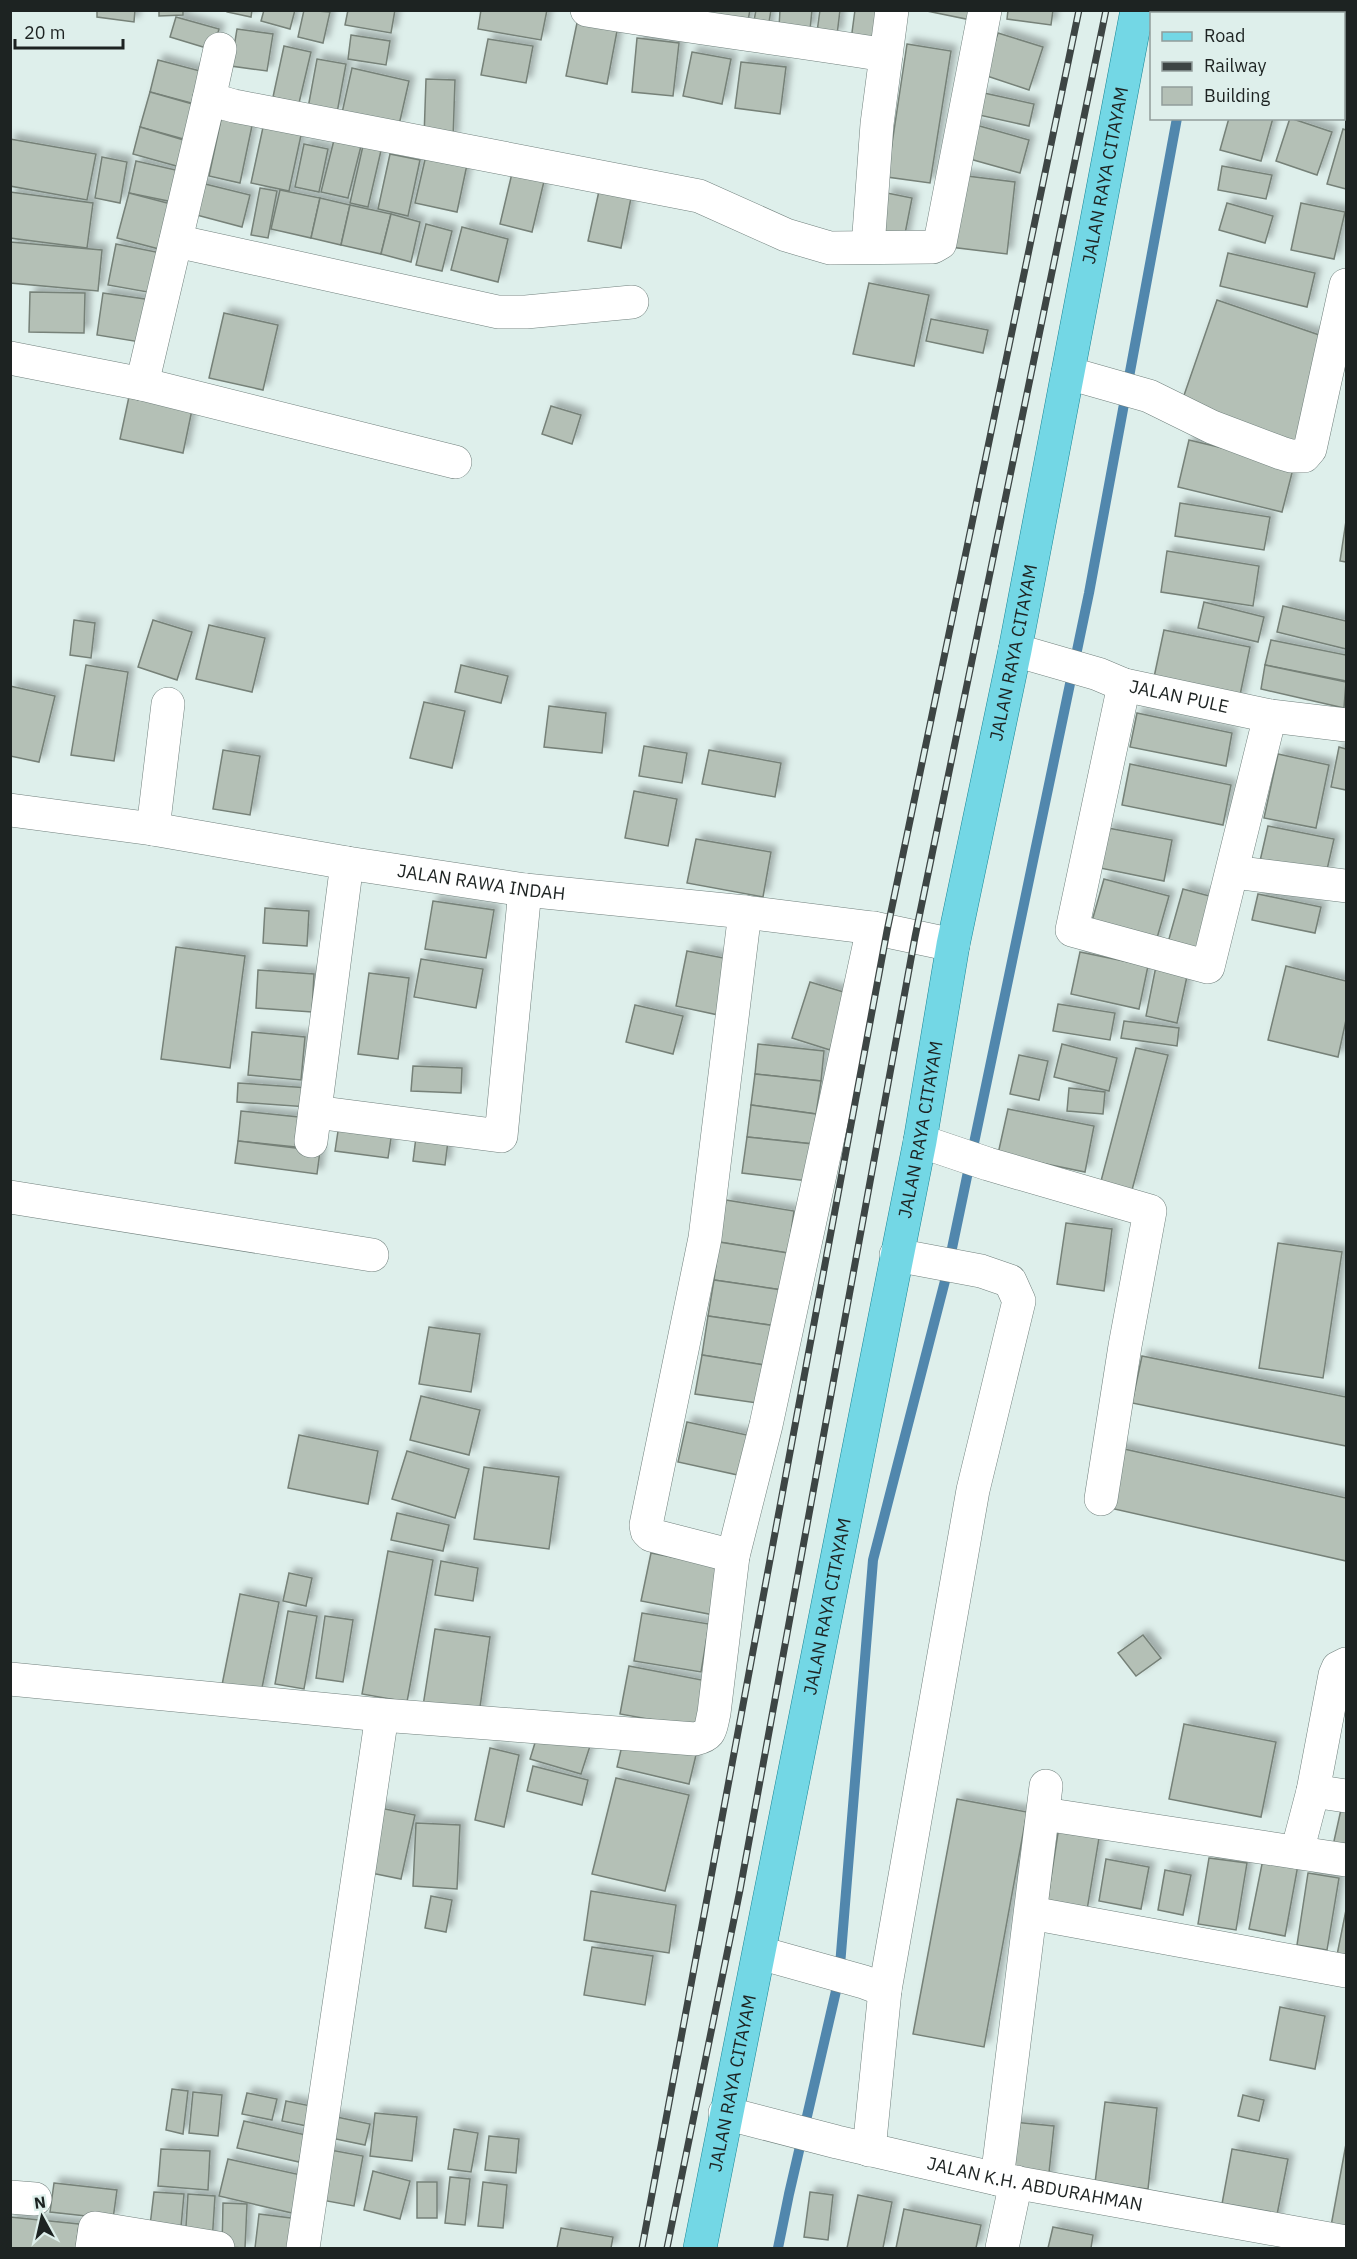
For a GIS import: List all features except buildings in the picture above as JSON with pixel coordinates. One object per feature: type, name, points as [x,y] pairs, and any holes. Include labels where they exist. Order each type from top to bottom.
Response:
[{"type":"main road","name":"JALAN RAYA CITAYAM","points":[[700,2248],[725,2113],[911,1258],[920,1141],[953,945],[1015,650],[1082,377],[1141,17]]},
{"type":"street","points":[[587,10],[886,55]]},
{"type":"street","points":[[868,247],[877,124],[892,10]]},
{"type":"street","points":[[209,99],[234,106],[699,196],[786,236],[830,248],[933,247],[940,243],[985,10]]},
{"type":"street","points":[[142,384],[220,49]]},
{"type":"street","points":[[176,241],[498,312],[526,312],[632,302]]},
{"type":"street","points":[[1082,377],[1149,396],[1212,427],[1281,453],[1304,456],[1310,449],[1347,285]]},
{"type":"street","points":[[10,357],[142,384],[455,462]]},
{"type":"street","name":"JALAN PULE","points":[[1015,650],[1111,679],[1270,716],[1347,725]]},
{"type":"street","points":[[1111,679],[1072,930],[1208,967],[1270,716]]},
{"type":"street","points":[[153,829],[168,704]]},
{"type":"street","name":"JALAN RAWA INDAH","points":[[10,810],[153,829],[347,863],[525,890],[745,912],[873,928],[953,945]]},
{"type":"street","points":[[347,863],[313,1127],[501,1136],[525,890]]},
{"type":"street","points":[[1233,872],[1347,886]]},
{"type":"street","points":[[733,1556],[651,1535],[646,1525],[705,1238],[745,912]]},
{"type":"street","points":[[10,1679],[382,1715],[694,1739],[706,1736],[710,1731],[714,1713],[733,1556],[766,1425],[873,928]]},
{"type":"street","points":[[920,1141],[988,1164],[1150,1211],[1125,1346],[1101,1499]]},
{"type":"street","points":[[10,1197],[372,1255]]},
{"type":"street","points":[[868,2150],[875,1986],[973,1490],[1019,1301],[1010,1281],[981,1271],[911,1258]]},
{"type":"street","points":[[1297,1852],[1312,1791],[1335,1675],[1338,1668],[1347,1664]]},
{"type":"street","points":[[303,2248],[382,1715]]},
{"type":"street","points":[[1312,1791],[1347,1796]]},
{"type":"street","points":[[1002,2248],[1006,2180],[1031,1913],[1045,1800],[1297,1852],[1347,1860]]},
{"type":"street","points":[[1031,1913],[1347,1971]]},
{"type":"street","points":[[760,1953],[875,1986]]},
{"type":"street","name":"JALAN K.H. ABDURAHMAN","points":[[725,2113],[868,2150],[1006,2180],[1347,2242]]},
{"type":"street","points":[[92,2248],[95,2228],[218,2248]]},
{"type":"waterway","points":[[778,2248],[839,1978],[873,1560],[946,1277],[1089,593],[1177,120]]},
{"type":"railway","points":[[642,2248],[887,931],[1079,10]]},
{"type":"railway","points":[[667,2248],[740,1890],[915,937],[1106,10]]}]
